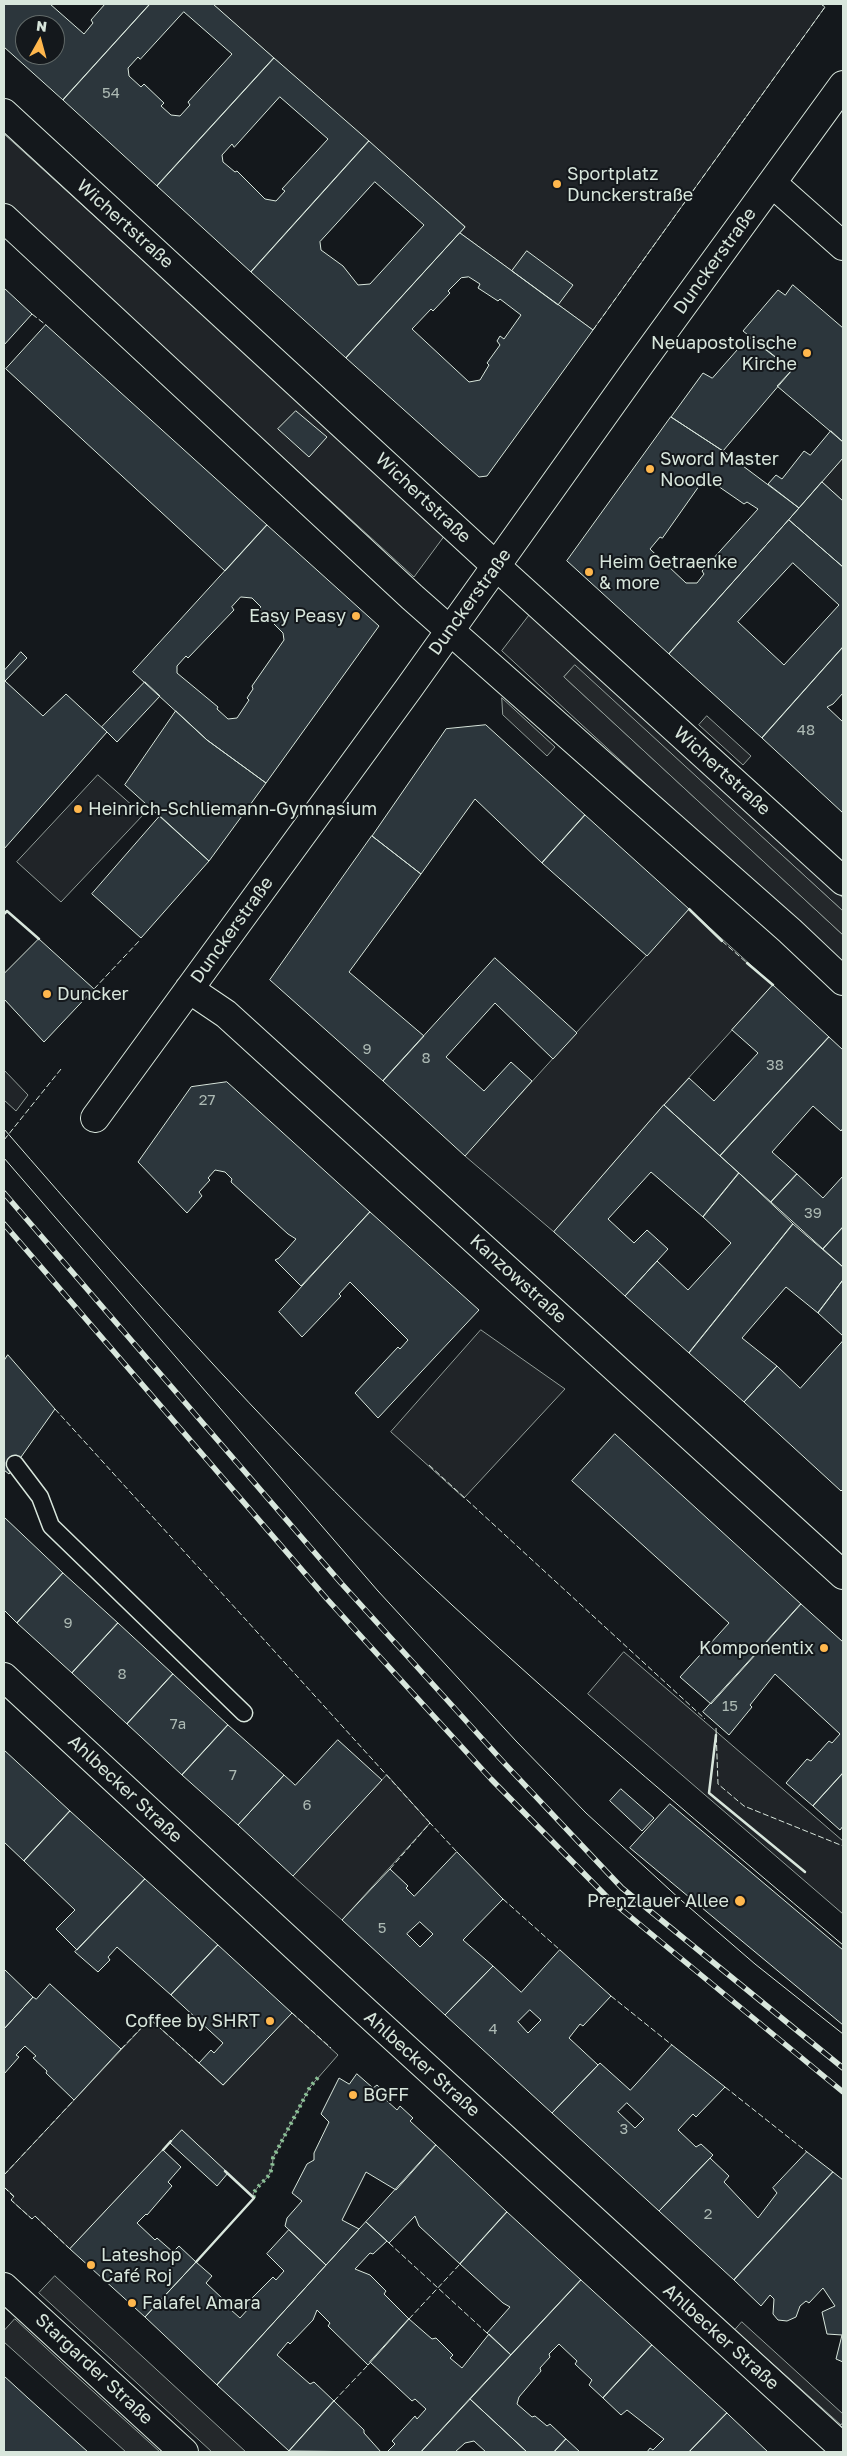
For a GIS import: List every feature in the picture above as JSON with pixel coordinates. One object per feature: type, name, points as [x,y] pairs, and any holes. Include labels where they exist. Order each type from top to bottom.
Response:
[{"type":"street","name":"Dunckerstraße","points":[[95,1118],[450,631],[843,85]]},
{"type":"street","name":"Wichertstraße","points":[[4,113],[496,566],[843,881]]},
{"type":"street","points":[[772,183],[843,246]]},
{"type":"street","points":[[4,218],[450,631],[790,931],[843,981]]},
{"type":"street","name":"Kanzowstraße","points":[[189,989],[226,1014],[843,1575]]},
{"type":"street","name":"Ahlbecker Straße","points":[[4,1677],[366,2012],[843,2448]]},
{"type":"street","name":"Stargarder Straße","points":[[4,2287],[184,2452]]},
{"type":"lane","points":[[15,1464],[40,1497],[51,1526],[244,1712]]},
{"type":"shaded area","name":"Sportplatz Dunckerstraße","points":[[213,4],[821,4],[825,7],[593,330],[460,233],[465,227]]},
{"type":"shaded area","points":[[4,134],[445,535],[414,577],[4,203]]},
{"type":"shaded area","points":[[843,458],[843,501],[822,482]]},
{"type":"shaded area","points":[[531,613],[843,898],[843,911],[575,666],[564,677],[843,935],[843,966],[502,651]]},
{"type":"shaded area","points":[[575,665],[843,911],[843,935],[564,677]]},
{"type":"shaded area","points":[[502,698],[555,747],[547,756],[503,715]]},
{"type":"shaded area","points":[[707,716],[751,756],[743,765],[699,725]]},
{"type":"shaded area","points":[[98,775],[143,815],[61,902],[17,862]]},
{"type":"shaded area","points":[[689,909],[773,985],[664,1105],[554,1232],[465,1156]]},
{"type":"shaded area","points":[[4,1070],[28,1095],[16,1111],[4,1100]]},
{"type":"shaded area","points":[[481,1330],[565,1389],[464,1498],[391,1432]]},
{"type":"shaded area","points":[[624,1652],[843,1841],[843,1914],[588,1694]]},
{"type":"shaded area","points":[[387,1775],[430,1823],[342,1920],[293,1876]]},
{"type":"shaded area","points":[[292,2013],[338,2055],[310,2087],[273,2158],[269,2175],[253,2194],[254,2198],[182,2130],[70,2249],[35,2216],[32,2219],[11,2200],[14,2196],[4,2187],[4,2175],[150,2019],[223,2085]]},
{"type":"shaded area","points":[[55,2276],[246,2452],[212,2452],[39,2293]]},
{"type":"shaded area","points":[[15,2319],[160,2452],[126,2452],[4,2342],[4,2331]]},
{"type":"shaded area","points":[[742,2322],[843,2414],[841,2425],[735,2330]]},
{"type":"building","points":[[4,4],[50,4],[62,15],[15,15],[15,57],[4,47]]},
{"type":"building","points":[[105,4],[150,4],[63,100],[24,65],[65,65],[65,17],[84,34],[93,23],[91,20]]},
{"type":"building","points":[[150,4],[213,4],[274,58],[157,186],[63,100]],"holes":[[[184,12],[232,54],[188,102],[190,105],[180,116],[171,115],[161,106],[164,103],[144,84],[141,87],[129,76],[128,68],[138,57],[140,59]]]},
{"type":"building","points":[[274,58],[369,141],[251,272],[157,186]],"holes":[[[280,97],[328,139],[282,189],[285,191],[276,201],[265,199],[237,171],[235,172],[223,162],[222,155],[232,144],[234,147]]]},
{"type":"building","points":[[369,141],[465,227],[346,358],[251,272]],"holes":[[[375,182],[424,225],[370,284],[358,285],[343,266],[321,250],[320,242]]]},
{"type":"building","points":[[460,233],[593,330],[487,476],[479,477],[346,358]],"holes":[[[469,277],[480,284],[478,288],[498,301],[500,299],[521,315],[504,339],[500,336],[497,341],[500,345],[487,363],[489,365],[480,380],[469,382],[412,329],[431,309],[433,311],[450,293],[448,291],[461,278]]]},
{"type":"building","points":[[527,251],[573,285],[558,305],[512,271]]},
{"type":"building","name":"Neuapostolische Kirche","points":[[793,285],[843,328],[843,442],[777,386],[792,370],[743,331],[778,290],[785,295]]},
{"type":"building","points":[[4,288],[32,314],[4,345]]},
{"type":"building","points":[[46,325],[267,525],[225,571],[6,369]]},
{"type":"building","points":[[749,337],[792,370],[723,451],[671,417],[703,373],[712,378]]},
{"type":"building","points":[[296,411],[327,437],[309,457],[278,429]]},
{"type":"building","points":[[671,417],[723,451],[799,508],[669,654],[567,561]],"holes":[[[708,474],[715,484],[744,504],[747,502],[758,509],[702,571],[704,574],[697,583],[686,583],[650,549],[660,537],[662,538]]]},
{"type":"building","points":[[831,431],[843,442],[843,458],[799,508],[768,484],[776,475],[782,479],[804,451],[810,455]]},
{"type":"building","points":[[822,482],[843,501],[843,567],[789,520]]},
{"type":"building","points":[[789,520],[843,567],[843,647],[762,738],[669,654]],"holes":[[[793,563],[839,605],[784,665],[738,622]]]},
{"type":"building","points":[[267,525],[379,626],[266,783],[207,740],[133,672]],"holes":[[[241,597],[252,598],[261,607],[259,609],[283,633],[284,640],[252,686],[253,689],[247,698],[249,700],[237,718],[228,719],[217,709],[218,707],[177,673],[177,666],[186,656],[188,658],[234,610],[232,607]]]},
{"type":"building","points":[[843,647],[843,693],[833,704],[827,707],[843,722],[843,813],[762,738]]},
{"type":"building","points":[[21,652],[27,658],[5,681],[43,716],[66,694],[107,732],[4,849],[4,671]]},
{"type":"building","points":[[145,682],[160,696],[117,742],[102,727]]},
{"type":"building","points":[[176,711],[207,740],[266,783],[209,861],[125,785]]},
{"type":"building","points":[[486,725],[585,815],[542,863],[475,799],[421,874],[372,836],[446,729]]},
{"type":"building","points":[[585,815],[689,909],[647,956],[542,863]]},
{"type":"building","points":[[160,816],[209,861],[141,938],[92,894]]},
{"type":"building","points":[[372,836],[421,874],[349,972],[424,1036],[383,1081],[270,980]]},
{"type":"building","name":"Duncker","points":[[39,939],[94,989],[44,1042],[4,999],[4,974]]},
{"type":"building","points":[[495,958],[577,1033],[553,1059],[495,1003],[446,1057],[484,1091],[511,1062],[532,1081],[465,1156],[383,1081]]},
{"type":"building","points":[[773,985],[829,1037],[720,1156],[664,1105],[689,1078],[714,1101],[758,1053],[732,1030]]},
{"type":"building","points":[[829,1037],[843,1050],[843,1128],[841,1131],[813,1106],[772,1152],[797,1174],[771,1202],[720,1156]]},
{"type":"building","points":[[227,1082],[370,1212],[301,1286],[275,1260],[296,1239],[288,1234],[231,1182],[232,1179],[225,1172],[215,1170],[208,1178],[210,1180],[199,1192],[202,1196],[187,1213],[138,1162],[191,1087]]},
{"type":"building","points":[[664,1105],[739,1173],[703,1217],[651,1172],[608,1219],[634,1243],[647,1230],[668,1249],[625,1296],[554,1232]]},
{"type":"building","points":[[739,1173],[793,1224],[689,1353],[625,1296],[657,1261],[688,1290],[731,1243],[703,1217]]},
{"type":"building","points":[[797,1174],[823,1198],[843,1176],[843,1227],[823,1249],[771,1202]]},
{"type":"building","points":[[370,1212],[479,1310],[378,1418],[355,1393],[398,1347],[400,1349],[408,1340],[350,1282],[339,1294],[341,1296],[302,1337],[279,1312]]},
{"type":"building","points":[[793,1224],[843,1267],[843,1280],[818,1313],[786,1287],[742,1338],[777,1366],[744,1402],[689,1353]]},
{"type":"building","points":[[843,1227],[843,1267],[823,1249]]},
{"type":"building","points":[[843,1280],[843,1336],[818,1313]]},
{"type":"building","points":[[843,1341],[843,1489],[841,1491],[744,1402],[777,1366],[800,1388]]},
{"type":"building","points":[[8,1355],[55,1409],[9,1474],[4,1470],[4,1361]]},
{"type":"building","points":[[615,1434],[801,1604],[711,1704],[680,1677],[729,1623],[572,1481]]},
{"type":"building","points":[[4,1517],[63,1573],[17,1623],[4,1610]]},
{"type":"building","points":[[63,1573],[118,1623],[72,1673],[17,1623]]},
{"type":"building","points":[[801,1604],[843,1642],[843,1773],[813,1806],[786,1783],[807,1759],[811,1761],[829,1741],[832,1743],[840,1734],[775,1674],[750,1705],[752,1707],[729,1735],[703,1712]]},
{"type":"building","points":[[118,1623],[173,1674],[127,1724],[72,1673]]},
{"type":"building","points":[[173,1674],[228,1725],[182,1775],[127,1724]]},
{"type":"building","points":[[228,1725],[284,1775],[238,1825],[182,1775]]},
{"type":"building","points":[[338,1740],[382,1780],[293,1876],[238,1825],[284,1775],[295,1785]]},
{"type":"building","points":[[4,1750],[70,1811],[24,1861],[4,1842]]},
{"type":"building","points":[[843,1773],[843,1826],[840,1830],[813,1806]]},
{"type":"building","points":[[621,1789],[654,1818],[642,1831],[610,1801]]},
{"type":"building","points":[[670,1804],[843,1950],[843,2025],[630,1848]]},
{"type":"building","points":[[70,1811],[145,1879],[77,1950],[56,1929],[75,1910],[24,1861]]},
{"type":"building","points":[[457,1852],[503,1899],[463,1940],[493,1966],[445,2015],[342,1920],[390,1869],[408,1886],[406,1888],[414,1896]],"holes":[[[420,1922],[433,1934],[420,1947],[407,1934]]]},
{"type":"building","points":[[145,1879],[218,1945],[171,1995],[117,1947],[108,1957],[110,1960],[98,1972],[75,1952]]},
{"type":"building","points":[[218,1945],[292,2013],[223,2085],[199,2063],[211,2050],[214,2053],[223,2043],[171,1995]]},
{"type":"building","points":[[560,1950],[611,1996],[583,2026],[580,2024],[569,2038],[598,2065],[552,2113],[445,2015],[493,1966],[521,1992]],"holes":[[[530,2010],[541,2020],[528,2033],[518,2022]]]},
{"type":"building","points":[[4,1969],[33,1997],[4,2029]]},
{"type":"building","points":[[50,1984],[121,2049],[74,2100],[46,2073],[47,2071],[33,2058],[36,2056],[25,2046],[16,2055],[19,2057],[4,2074],[4,2029],[33,1997],[36,1999]]},
{"type":"building","points":[[672,2045],[725,2087],[696,2117],[693,2114],[678,2130],[696,2147],[701,2144],[713,2155],[659,2211],[552,2113],[600,2063],[630,2090]],"holes":[[[627,2103],[644,2119],[635,2128],[618,2112]]]},
{"type":"building","points":[[357,2074],[373,2088],[377,2085],[390,2097],[386,2100],[397,2110],[400,2106],[413,2118],[410,2121],[436,2145],[396,2190],[366,2172],[342,2220],[359,2229],[326,2265],[285,2226],[287,2218],[302,2201],[292,2193],[307,2164],[314,2160],[314,2153],[329,2122],[321,2114],[339,2078],[349,2084]]},
{"type":"building","points":[[182,2130],[228,2173],[217,2186],[170,2143]]},
{"type":"building","points":[[436,2145],[507,2212],[460,2264],[419,2226],[415,2216],[389,2243],[366,2222]]},
{"type":"building","points":[[163,2150],[181,2167],[168,2182],[172,2186],[147,2215],[137,2223],[155,2240],[157,2238],[173,2252],[179,2246],[196,2262],[145,2317],[70,2249]]},
{"type":"building","points":[[807,2152],[833,2172],[734,2280],[659,2211],[710,2158],[729,2176],[724,2182],[758,2218],[777,2193],[773,2188]]},
{"type":"building","points":[[833,2172],[843,2180],[843,2362],[836,2359],[842,2335],[827,2334],[822,2312],[835,2306],[823,2288],[809,2303],[806,2301],[800,2306],[796,2317],[787,2321],[778,2320],[773,2314],[774,2299],[770,2295],[761,2306],[734,2280]]},
{"type":"building","points":[[507,2212],[581,2280],[511,2355],[487,2333],[510,2307],[503,2303],[460,2264]]},
{"type":"building","points":[[366,2222],[387,2241],[373,2254],[370,2253],[355,2269],[370,2275],[386,2291],[384,2294],[409,2319],[368,2365],[328,2326],[330,2323],[317,2310],[313,2320],[290,2344],[288,2342],[277,2355],[310,2384],[314,2382],[334,2401],[289,2451],[217,2385]]},
{"type":"building","points":[[289,2230],[326,2265],[217,2385],[145,2317],[196,2262],[212,2276],[206,2283],[223,2299],[221,2301],[240,2318],[249,2308],[245,2305],[273,2277],[276,2280],[284,2271],[267,2254]]},
{"type":"building","points":[[581,2280],[652,2345],[603,2398],[589,2385],[592,2380],[575,2364],[577,2361],[559,2344],[549,2354],[550,2357],[519,2397],[517,2404],[532,2417],[535,2416],[547,2426],[550,2424],[566,2439],[554,2452],[527,2452],[470,2399]]},
{"type":"building","points":[[409,2319],[432,2339],[436,2338],[453,2355],[450,2358],[462,2368],[489,2334],[511,2355],[421,2452],[387,2452],[395,2444],[392,2441],[415,2416],[417,2419],[426,2409],[415,2399],[412,2401],[370,2362]]},
{"type":"building","points":[[652,2345],[727,2413],[689,2452],[647,2452],[650,2448],[653,2450],[664,2439],[627,2410],[621,2415],[603,2398]]},
{"type":"building","points":[[4,2376],[28,2398],[88,2452],[4,2452]]},
{"type":"building","points":[[470,2399],[527,2452],[486,2452],[474,2441],[465,2443],[455,2452],[421,2452]]},
{"type":"building","points":[[334,2401],[364,2430],[364,2433],[381,2452],[289,2451]]},
{"type":"building","points":[[727,2413],[730,2416],[768,2452],[689,2452]]},
{"type":"building","points":[[566,2439],[580,2452],[554,2452]]},
{"type":"tram line","points":[[4,1129],[111,1252],[221,1373],[277,1433],[393,1549],[548,1692],[843,1945]]},
{"type":"tram line","points":[[4,1158],[378,1591],[516,1741],[586,1813],[682,1901],[755,1964],[843,2034]]},
{"type":"railway","points":[[4,1193],[341,1583],[506,1765],[622,1888],[843,2068]]},
{"type":"railway","points":[[4,1224],[327,1599],[491,1779],[610,1900],[843,2092]]},
{"type":"hedge","points":[[254,2198],[253,2194],[269,2175],[273,2158],[310,2087],[320,2075]]},
{"type":"fence","points":[[593,330],[825,7],[821,4]]},
{"type":"fence","points":[[32,314],[46,325]]},
{"type":"fence","points":[[94,989],[140,940]]},
{"type":"fence","points":[[722,941],[747,963]]},
{"type":"fence","points":[[4,1140],[61,1069]]},
{"type":"fence","points":[[55,1409],[430,1823]]},
{"type":"fence","points":[[429,1465],[705,1719]]},
{"type":"fence","points":[[716,1728],[718,1784],[744,1806],[843,1846]]},
{"type":"fence","points":[[390,1869],[430,1823],[457,1852]]},
{"type":"fence","points":[[503,1899],[560,1950]]},
{"type":"fence","points":[[611,1996],[672,2045]]},
{"type":"fence","points":[[292,2013],[331,2048]]},
{"type":"fence","points":[[121,2049],[150,2019],[199,2063]]},
{"type":"fence","points":[[725,2087],[807,2152]]},
{"type":"fence","points":[[4,2175],[74,2100]]},
{"type":"fence","points":[[4,2187],[14,2197],[11,2200],[32,2219],[35,2216],[70,2249]]},
{"type":"fence","points":[[389,2243],[487,2333]]},
{"type":"fence","points":[[409,2319],[460,2264]]},
{"type":"fence","points":[[334,2401],[368,2365]]},
{"type":"wall","points":[[689,909],[722,941]]},
{"type":"wall","points":[[4,914],[7,911],[39,939]]},
{"type":"wall","points":[[747,963],[773,985]]},
{"type":"wall","points":[[716,1735],[709,1793],[805,1872]]},
{"type":"wall","points":[[163,2150],[171,2141]]},
{"type":"wall","points":[[196,2262],[254,2198],[225,2171]]},
{"type":"place","name":"Sportplatz Dunckerstraße","points":[[557,184]]},
{"type":"place","name":"Neuapostolische Kirche","points":[[807,353]]},
{"type":"place","name":"Sword Master Noodle","points":[[650,469]]},
{"type":"place","name":"Heim Getraenke & more","points":[[589,572]]},
{"type":"place","name":"Easy Peasy","points":[[356,616]]},
{"type":"place","name":"Heinrich-Schliemann-Gymnasium","points":[[78,809]]},
{"type":"place","name":"Duncker","points":[[47,994]]},
{"type":"place","name":"Komponentix","points":[[824,1648]]},
{"type":"place","name":"Prenzlauer Allee","points":[[740,1901]]},
{"type":"place","name":"Coffee by SHRT","points":[[270,2021]]},
{"type":"place","name":"BGFF","points":[[353,2095]]},
{"type":"place","name":"Lateshop Café Roj","points":[[91,2265]]},
{"type":"place","name":"Falafel Amara","points":[[132,2303]]}]
